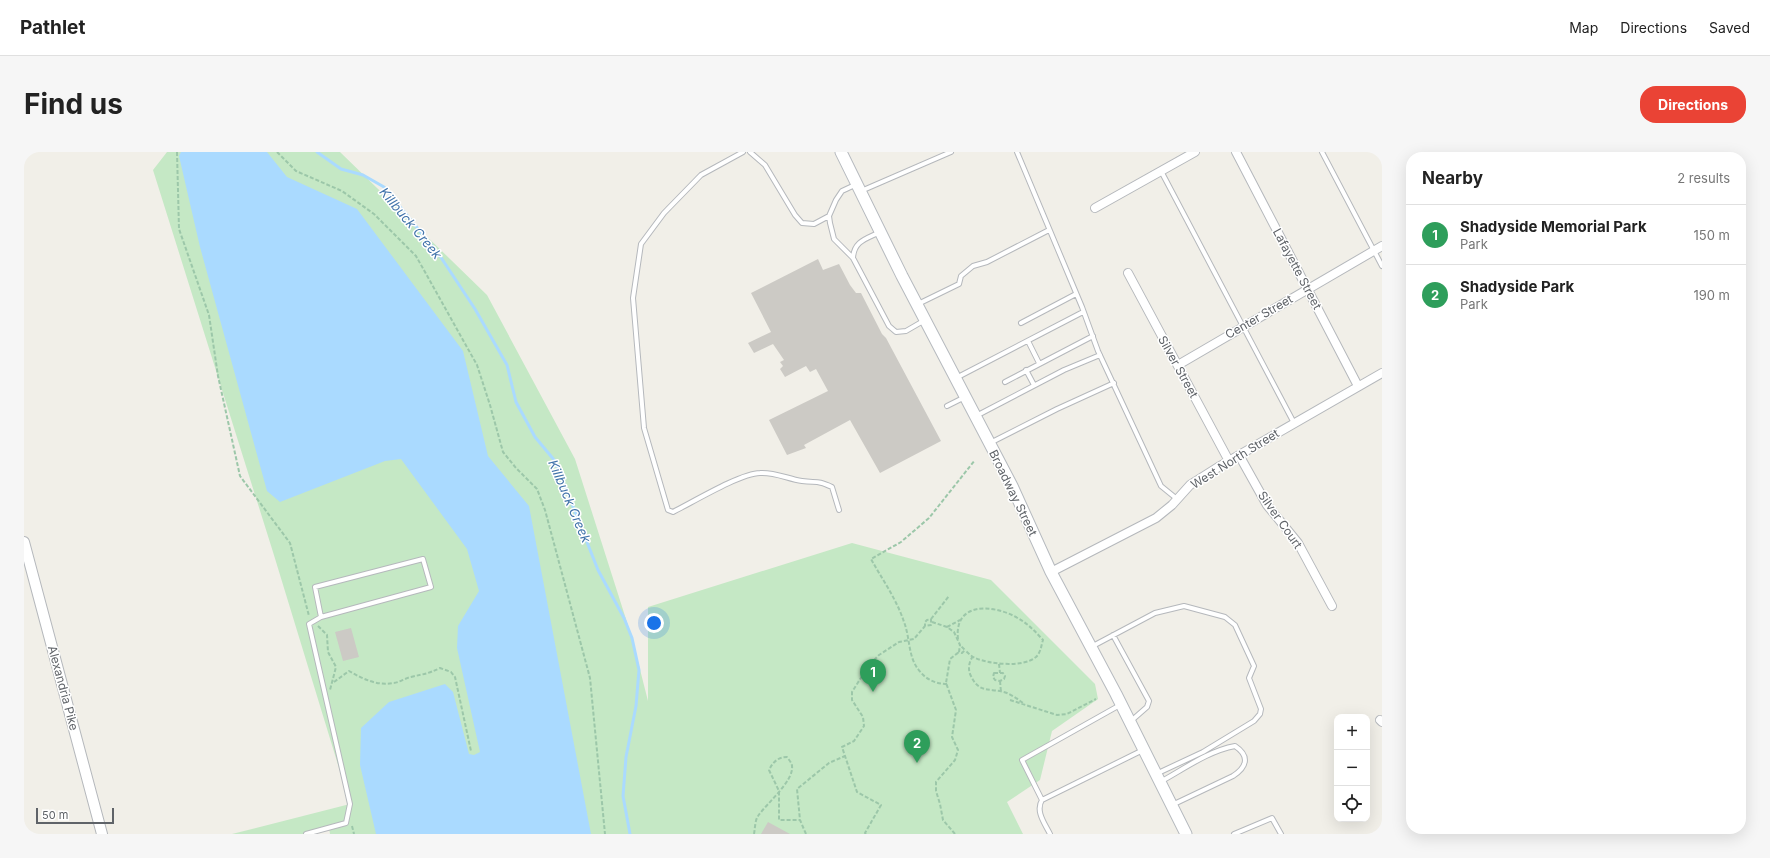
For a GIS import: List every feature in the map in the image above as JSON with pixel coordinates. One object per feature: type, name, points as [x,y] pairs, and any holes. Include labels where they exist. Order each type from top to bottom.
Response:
[{"type":"main road","name":"Broadway Street","points":[[841,152],[917,304],[1012,486],[1051,572],[1121,705],[1186,834]]},
{"type":"street","points":[[1096,208],[1195,152]]},
{"type":"street","name":"Lafayette Street","points":[[1236,152],[1306,289],[1358,386]]},
{"type":"street","name":"Center Street","points":[[1178,365],[1382,246]]},
{"type":"street","name":"Silver Street","points":[[1128,273],[1146,310],[1178,365],[1229,461]]},
{"type":"street","name":"West North Street","points":[[1051,572],[1156,518],[1190,485],[1239,455],[1382,373]]},
{"type":"street","name":"Silver Court","points":[[1239,455],[1267,505],[1298,543],[1332,606]]},
{"type":"street","name":"Alexandria Pike","points":[[24,542],[102,834]]},
{"type":"lane","points":[[743,152],[701,175],[664,213],[641,244],[633,298],[644,428],[668,510],[673,512],[746,476],[759,473],[775,474],[802,481],[820,481],[832,487],[839,510]]},
{"type":"lane","points":[[750,152],[765,165],[795,215],[802,223],[814,224],[829,216]]},
{"type":"lane","points":[[926,320],[906,331],[896,332],[889,326],[852,258],[834,238],[829,216],[842,191],[859,187],[951,152]]},
{"type":"lane","points":[[1017,152],[1100,354],[1161,486],[1177,499]]},
{"type":"lane","points":[[1322,152],[1382,266]]},
{"type":"lane","points":[[1161,171],[1294,423]]},
{"type":"lane","points":[[917,304],[959,284],[961,276],[973,266],[987,262],[1049,230]]},
{"type":"lane","points":[[852,258],[853,250],[860,242],[881,232]]},
{"type":"lane","points":[[1021,323],[1076,294]]},
{"type":"lane","points":[[956,378],[1083,312]]},
{"type":"lane","points":[[1004,382],[1093,336]]},
{"type":"lane","points":[[1028,340],[1039,363]]},
{"type":"lane","points":[[975,416],[1064,370],[1100,354]]},
{"type":"lane","points":[[1026,370],[1034,385]]},
{"type":"lane","points":[[990,444],[1057,409],[1114,384]]},
{"type":"lane","points":[[948,406],[965,397]]},
{"type":"lane","points":[[306,834],[346,823],[350,804],[309,624],[321,617],[431,587],[423,559],[315,587],[321,617]]},
{"type":"lane","points":[[1090,647],[1155,612],[1184,606],[1225,617],[1236,625],[1254,666],[1249,678],[1261,709],[1260,714],[1254,721],[1158,778]]},
{"type":"lane","points":[[1113,635],[1149,701],[1147,707],[1129,722]]},
{"type":"lane","points":[[1042,800],[1022,760],[1121,705]]},
{"type":"lane","points":[[1158,778],[1211,753],[1226,748],[1235,746],[1241,750],[1245,757],[1245,764],[1241,771],[1171,805]]},
{"type":"lane","points":[[1050,834],[1039,810],[1039,804],[1042,800],[1143,750]]},
{"type":"lane","points":[[1234,834],[1272,818],[1281,834]]},
{"type":"path","points":[[177,152],[179,229],[209,315],[218,376],[240,476],[290,543],[308,613],[312,622],[321,628],[327,635],[328,652],[336,667],[332,689],[325,695]]},
{"type":"path","points":[[277,152],[296,170],[342,191],[374,214],[416,256],[477,365],[503,452],[516,468],[537,489],[545,510],[590,678],[605,834]]},
{"type":"path","points":[[947,684],[933,682],[919,671],[914,664],[911,654],[910,641],[904,621],[871,559],[901,542],[929,518],[975,460]]},
{"type":"path","points":[[925,626],[931,625],[932,621],[949,596]]},
{"type":"path","points":[[947,627],[960,620],[971,609],[983,608],[996,611],[1012,615],[1033,628],[1043,640],[1041,650],[1035,657],[1020,662],[999,664],[973,656],[960,645],[957,632],[960,620]]},
{"type":"path","points":[[866,834],[881,805],[857,792],[842,746],[854,741],[864,726],[863,716],[852,700],[855,688],[869,665],[879,655],[899,642],[914,640],[925,626],[926,620],[947,627],[954,632],[958,639]]},
{"type":"path","points":[[959,652],[960,645]]},
{"type":"path","points":[[955,834],[943,820],[936,791],[936,782],[955,760],[958,750],[952,737],[956,710],[947,684],[947,672],[950,659],[959,652],[962,653],[965,650]]},
{"type":"path","points":[[973,656],[970,660],[968,670],[973,682],[979,688],[1011,695],[1024,704]]},
{"type":"path","points":[[999,664],[1000,673]]},
{"type":"path","points":[[334,682],[349,671],[368,681],[382,684],[395,683],[409,677],[427,675],[440,668],[451,672],[455,677],[472,751]]},
{"type":"path","points":[[994,673],[1003,673],[1005,676],[1004,679],[1000,681],[995,680],[993,677],[994,673]]},
{"type":"path","points":[[1000,681],[1001,692]]},
{"type":"path","points":[[1010,700],[1057,715],[1067,714],[1096,699]]},
{"type":"path","points":[[806,834],[800,820],[798,789],[829,763],[845,756]]},
{"type":"path","points":[[754,834],[757,817],[778,791],[790,777],[792,765],[788,758],[782,757],[773,761],[769,770],[778,791],[779,820],[800,820]]},
{"type":"green space","points":[[167,152],[340,152],[487,295],[575,459],[632,638],[648,701],[648,607],[852,543],[991,580],[1095,684],[1098,699],[1052,731],[1040,780],[1007,802],[1023,834],[330,834],[329,828],[310,834],[232,834],[350,804],[273,552],[153,170]]},
{"type":"water","points":[[181,152],[267,152],[287,177],[357,209],[463,351],[488,456],[529,506],[591,834],[376,834],[360,765],[361,728],[389,702],[445,684],[453,692],[469,754],[474,755],[480,752],[457,648],[458,626],[479,591],[467,549],[401,459],[385,461],[280,502],[267,491],[200,247],[179,156]]},
{"type":"building","points":[[818,259],[823,270],[839,264],[856,293],[861,293],[941,441],[880,473],[850,420],[804,445],[806,448],[787,455],[769,420],[828,391],[816,369],[810,372],[806,366],[785,377],[780,369],[783,366],[780,362],[784,360],[773,344],[754,353],[748,343],[771,332],[751,293]]},
{"type":"building","points":[[351,628],[359,657],[343,661],[335,632]]},
{"type":"building","points":[[768,822],[790,834],[761,834]]},
{"type":"waterway","name":"Killbuck Creek","points":[[317,152],[341,169],[363,175],[384,187],[440,256],[475,309],[507,365],[516,402],[535,437],[555,461],[598,570],[624,618],[632,638],[639,670],[636,706],[626,757],[623,796],[630,834]]},
{"type":"place","name":"Shadyside Memorial Park","points":[[873,692]]},
{"type":"place","name":"Shadyside Park","points":[[917,763]]}]
